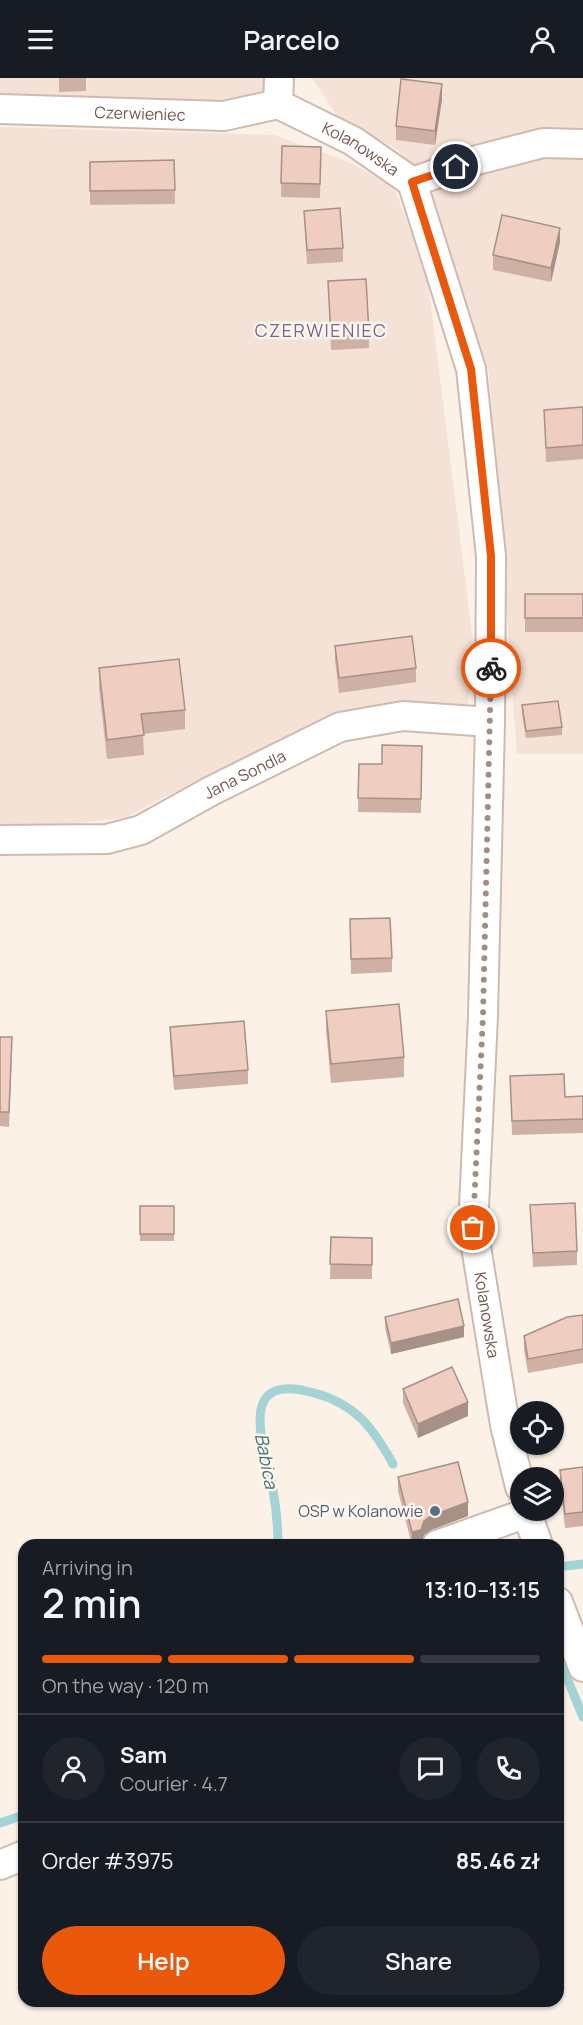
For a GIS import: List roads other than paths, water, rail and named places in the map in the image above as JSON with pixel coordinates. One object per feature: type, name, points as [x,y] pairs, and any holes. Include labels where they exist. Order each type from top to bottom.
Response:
[{"type":"street","name":"Czerwieniec","points":[[0,110],[224,116],[279,91]]},
{"type":"street","name":"Kolanowska","points":[[279,91],[412,182],[471,369],[491,556],[490,722],[483,1016],[473,1228],[505,1425],[516,1467]]},
{"type":"street","points":[[412,182],[477,160],[543,144],[583,144]]},
{"type":"street","name":"Jana Sondla","points":[[0,840],[107,839],[141,830],[212,791],[340,727],[403,716],[490,722]]},
{"type":"street","points":[[450,1539],[510,1511]]},
{"type":"street","name":"Kolanowska","points":[[530,1521],[536,1539]]},
{"type":"street","points":[[564,1618],[583,1667]]},
{"type":"street","points":[[0,1864],[18,1857]]},
{"type":"waterway","name":"Babica","points":[[278,1539],[275,1503],[261,1434],[260,1416],[263,1402],[272,1392],[289,1389],[314,1393],[341,1404],[362,1419],[378,1439],[393,1464]]},
{"type":"waterway","name":"Babica","points":[[566,1566],[583,1564]]},
{"type":"waterway","points":[[564,1671],[583,1717]]},
{"type":"waterway","name":"Babica","points":[[0,1823],[18,1817]]},
{"type":"place","name":"OSP w Kolanowie","points":[[435,1511]]},
{"type":"district","name":"CZERWIENIEC","points":[[321,331]]}]
